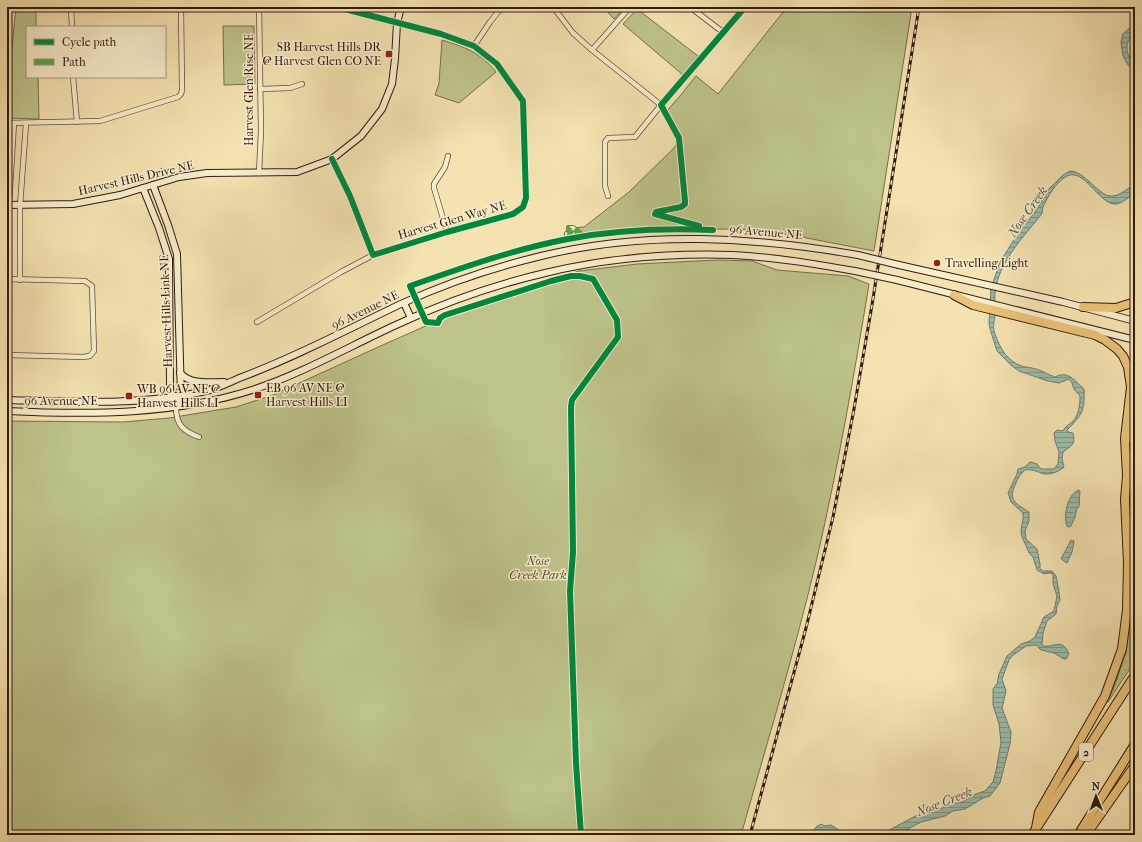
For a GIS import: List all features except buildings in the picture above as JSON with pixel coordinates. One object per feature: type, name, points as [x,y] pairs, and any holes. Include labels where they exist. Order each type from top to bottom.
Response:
[{"type":"highway","points":[[954,295],[974,305],[1031,317],[1095,335],[1111,344],[1123,356],[1128,367],[1131,387],[1125,438],[1127,456]]},
{"type":"highway","points":[[1083,307],[1116,308],[1135,302]]},
{"type":"highway","points":[[1034,831],[1040,812],[1105,696],[1122,649],[1127,610],[1128,563],[1125,499],[1127,456],[1135,411]]},
{"type":"highway","name":"2","points":[[1034,831],[1135,675]]},
{"type":"highway","points":[[1078,835],[1135,744]]},
{"type":"highway","points":[[1086,835],[1135,765]]},
{"type":"main road","name":"Harvest Hills Drive NE","points":[[8,205],[73,204],[120,195],[179,177],[206,173],[297,172],[332,159],[361,136],[382,109],[392,84],[397,22],[401,7]]},
{"type":"main road","name":"Harvest Hills Link NE","points":[[153,185],[177,254],[181,396],[176,407]]},
{"type":"main road","name":"Harvest Hills Link NE","points":[[144,188],[169,259],[171,397],[176,407]]},
{"type":"main road","name":"96 Avenue NE","points":[[7,400],[74,402],[123,401],[181,396],[213,389],[227,382],[276,364],[404,303],[431,292],[487,272],[540,256],[606,244],[680,239],[780,243],[858,255],[1083,307],[1135,321]]},
{"type":"main road","name":"96 Avenue NE","points":[[7,411],[84,414],[176,407],[218,400],[256,389],[290,375],[411,318],[491,289],[543,273],[584,265],[640,257],[682,254],[735,255],[779,259],[855,271],[954,295]]},
{"type":"main road","points":[[404,303],[411,318]]},
{"type":"main road","points":[[1031,317],[1135,340]]},
{"type":"main road","points":[[180,373],[184,377],[194,381],[227,382]]},
{"type":"street","points":[[71,7],[72,26]]},
{"type":"street","points":[[7,123],[26,124],[100,121],[178,97],[182,90],[181,7]]},
{"type":"street","name":"Harvest Glen Rise NE","points":[[259,7],[261,131],[259,173]]},
{"type":"street","points":[[474,46],[502,7]]},
{"type":"street","points":[[553,7],[573,33],[661,105]]},
{"type":"street","points":[[592,50],[630,7]]},
{"type":"street","points":[[690,7],[724,33]]},
{"type":"street","points":[[608,196],[605,186],[605,142],[608,138],[635,137],[745,7]]},
{"type":"street","name":"Harvest Glen Way NE","points":[[257,322],[341,272],[373,255],[447,232],[513,214],[523,207],[526,198],[523,101],[497,64],[474,46],[441,34],[341,8]]},
{"type":"street","points":[[73,78],[76,122]]},
{"type":"street","points":[[260,89],[290,88],[302,84]]},
{"type":"street","points":[[7,355],[83,357],[90,356],[94,351],[92,286],[85,281],[8,279],[8,205],[14,123]]},
{"type":"street","points":[[20,280],[20,206],[26,124]]},
{"type":"street","points":[[447,232],[434,184],[445,167],[448,156]]},
{"type":"street","points":[[332,159],[350,196],[373,255]]},
{"type":"street","points":[[567,234],[570,234],[570,228],[573,228],[584,237]]},
{"type":"street","points":[[176,407],[176,417],[182,428],[199,437]]},
{"type":"green space","points":[[16,7],[36,7],[36,26],[26,26],[26,78],[38,78],[39,119],[7,118],[7,97]]},
{"type":"green space","points":[[603,7],[625,7],[614,19]]},
{"type":"green space","points":[[787,7],[912,7],[874,251],[791,235],[756,230],[727,229],[623,231],[584,237],[573,228],[584,227],[629,192],[674,148],[678,142],[664,114],[696,76],[718,94]]},
{"type":"green space","points":[[637,9],[698,56],[683,75],[623,24]]},
{"type":"green space","points":[[223,26],[254,26],[255,84],[224,85]]},
{"type":"green space","points":[[442,40],[458,45],[478,55],[496,72],[459,103],[435,95],[439,83]]},
{"type":"green space","name":"Nose Creek Park","points":[[717,260],[752,261],[777,270],[848,276],[869,284],[858,353],[832,490],[817,558],[790,662],[741,835],[7,835],[7,421],[123,422],[169,418],[236,407],[273,395],[448,316],[520,289],[579,271],[637,264]]},
{"type":"green space","points":[[1135,437],[1135,661],[1107,702],[1116,682],[1126,652],[1129,620],[1130,479]]},
{"type":"shaded area","points":[[1135,23],[1134,30],[1128,41],[1127,50],[1135,68],[1135,78],[1132,68],[1128,65],[1123,56],[1121,42],[1123,34]]},
{"type":"shaded area","points":[[1070,171],[1076,172],[1108,196],[1119,194],[1135,184],[1135,193],[1122,202],[1114,204],[1102,198],[1079,177],[1073,175],[1067,176],[1059,182],[1047,198],[1041,215],[1014,248],[1003,266],[995,290],[994,322],[994,331],[997,339],[1003,351],[1014,363],[1020,366],[1039,370],[1055,377],[1064,375],[1071,377],[1084,389],[1084,403],[1082,412],[1067,430],[1068,432],[1073,433],[1074,440],[1072,445],[1063,452],[1062,459],[1064,467],[1050,474],[1025,470],[1018,479],[1012,494],[1014,501],[1029,512],[1029,521],[1025,531],[1026,539],[1037,549],[1040,569],[1043,571],[1052,571],[1056,576],[1060,600],[1057,606],[1056,614],[1047,621],[1043,633],[1042,645],[1047,646],[1058,644],[1064,646],[1069,654],[1066,659],[1064,659],[1054,653],[1041,650],[1036,645],[1026,646],[1009,660],[1002,679],[1006,691],[1002,708],[1011,732],[1010,744],[1000,783],[990,796],[983,798],[965,809],[953,811],[945,816],[921,822],[897,835],[880,835],[923,812],[940,809],[951,804],[962,802],[985,791],[993,782],[1001,742],[999,724],[993,705],[993,689],[997,684],[999,674],[1007,656],[1021,644],[1030,641],[1035,637],[1044,617],[1054,611],[1057,596],[1053,584],[1053,574],[1044,574],[1037,570],[1033,557],[1029,553],[1021,532],[1023,513],[1011,502],[1008,493],[1018,469],[1025,467],[1030,462],[1037,464],[1041,469],[1054,469],[1058,464],[1059,452],[1054,433],[1057,430],[1063,431],[1075,419],[1079,409],[1080,396],[1074,389],[1069,379],[1059,383],[1048,381],[1019,371],[1012,366],[997,351],[989,322],[991,288],[1000,262],[1017,235],[1038,208],[1046,192],[1063,175]]},
{"type":"shaded area","points":[[1078,490],[1080,491],[1079,507],[1077,508],[1071,526],[1069,527],[1067,526],[1066,519],[1067,507],[1069,500]]},
{"type":"shaded area","points":[[1071,540],[1074,541],[1072,552],[1067,563],[1061,559]]},
{"type":"shaded area","points":[[822,824],[824,826],[831,825],[842,832],[853,835],[810,835],[816,827]]},
{"type":"railway","points":[[750,835],[806,628],[833,517],[872,305],[919,7]]},
{"type":"marked path","points":[[567,234],[570,234],[569,228],[573,228],[584,237]]},
{"type":"cycle path","points":[[699,226],[655,214],[656,212],[681,207],[685,204],[679,138],[661,105],[745,7]]},
{"type":"cycle path","points":[[332,159],[350,196],[373,255],[447,232],[513,214],[523,207],[526,198],[523,101],[497,64],[474,46],[441,34],[341,8]]},
{"type":"cycle path","points":[[581,835],[576,763],[570,591],[573,552],[571,407],[572,400],[618,337],[617,320],[593,279],[580,276],[571,276],[551,281],[445,315],[440,318],[438,323],[426,322],[410,286],[508,254],[568,239],[640,230],[713,230]]},
{"type":"place","name":"SB Harvest Hills DR @ Harvest Glen CO NE","points":[[389,54]]},
{"type":"place","name":"Travelling Light","points":[[937,263]]},
{"type":"place","name":"EB 96 AV NE @ Harvest Hills LI","points":[[258,395]]},
{"type":"place","name":"WB 96 AV NE @ Harvest Hills LI","points":[[129,396]]},
{"type":"water label","name":"Nose Creek","points":[[1027,211]]},
{"type":"water label","name":"Nose Creek","points":[[944,801]]}]
